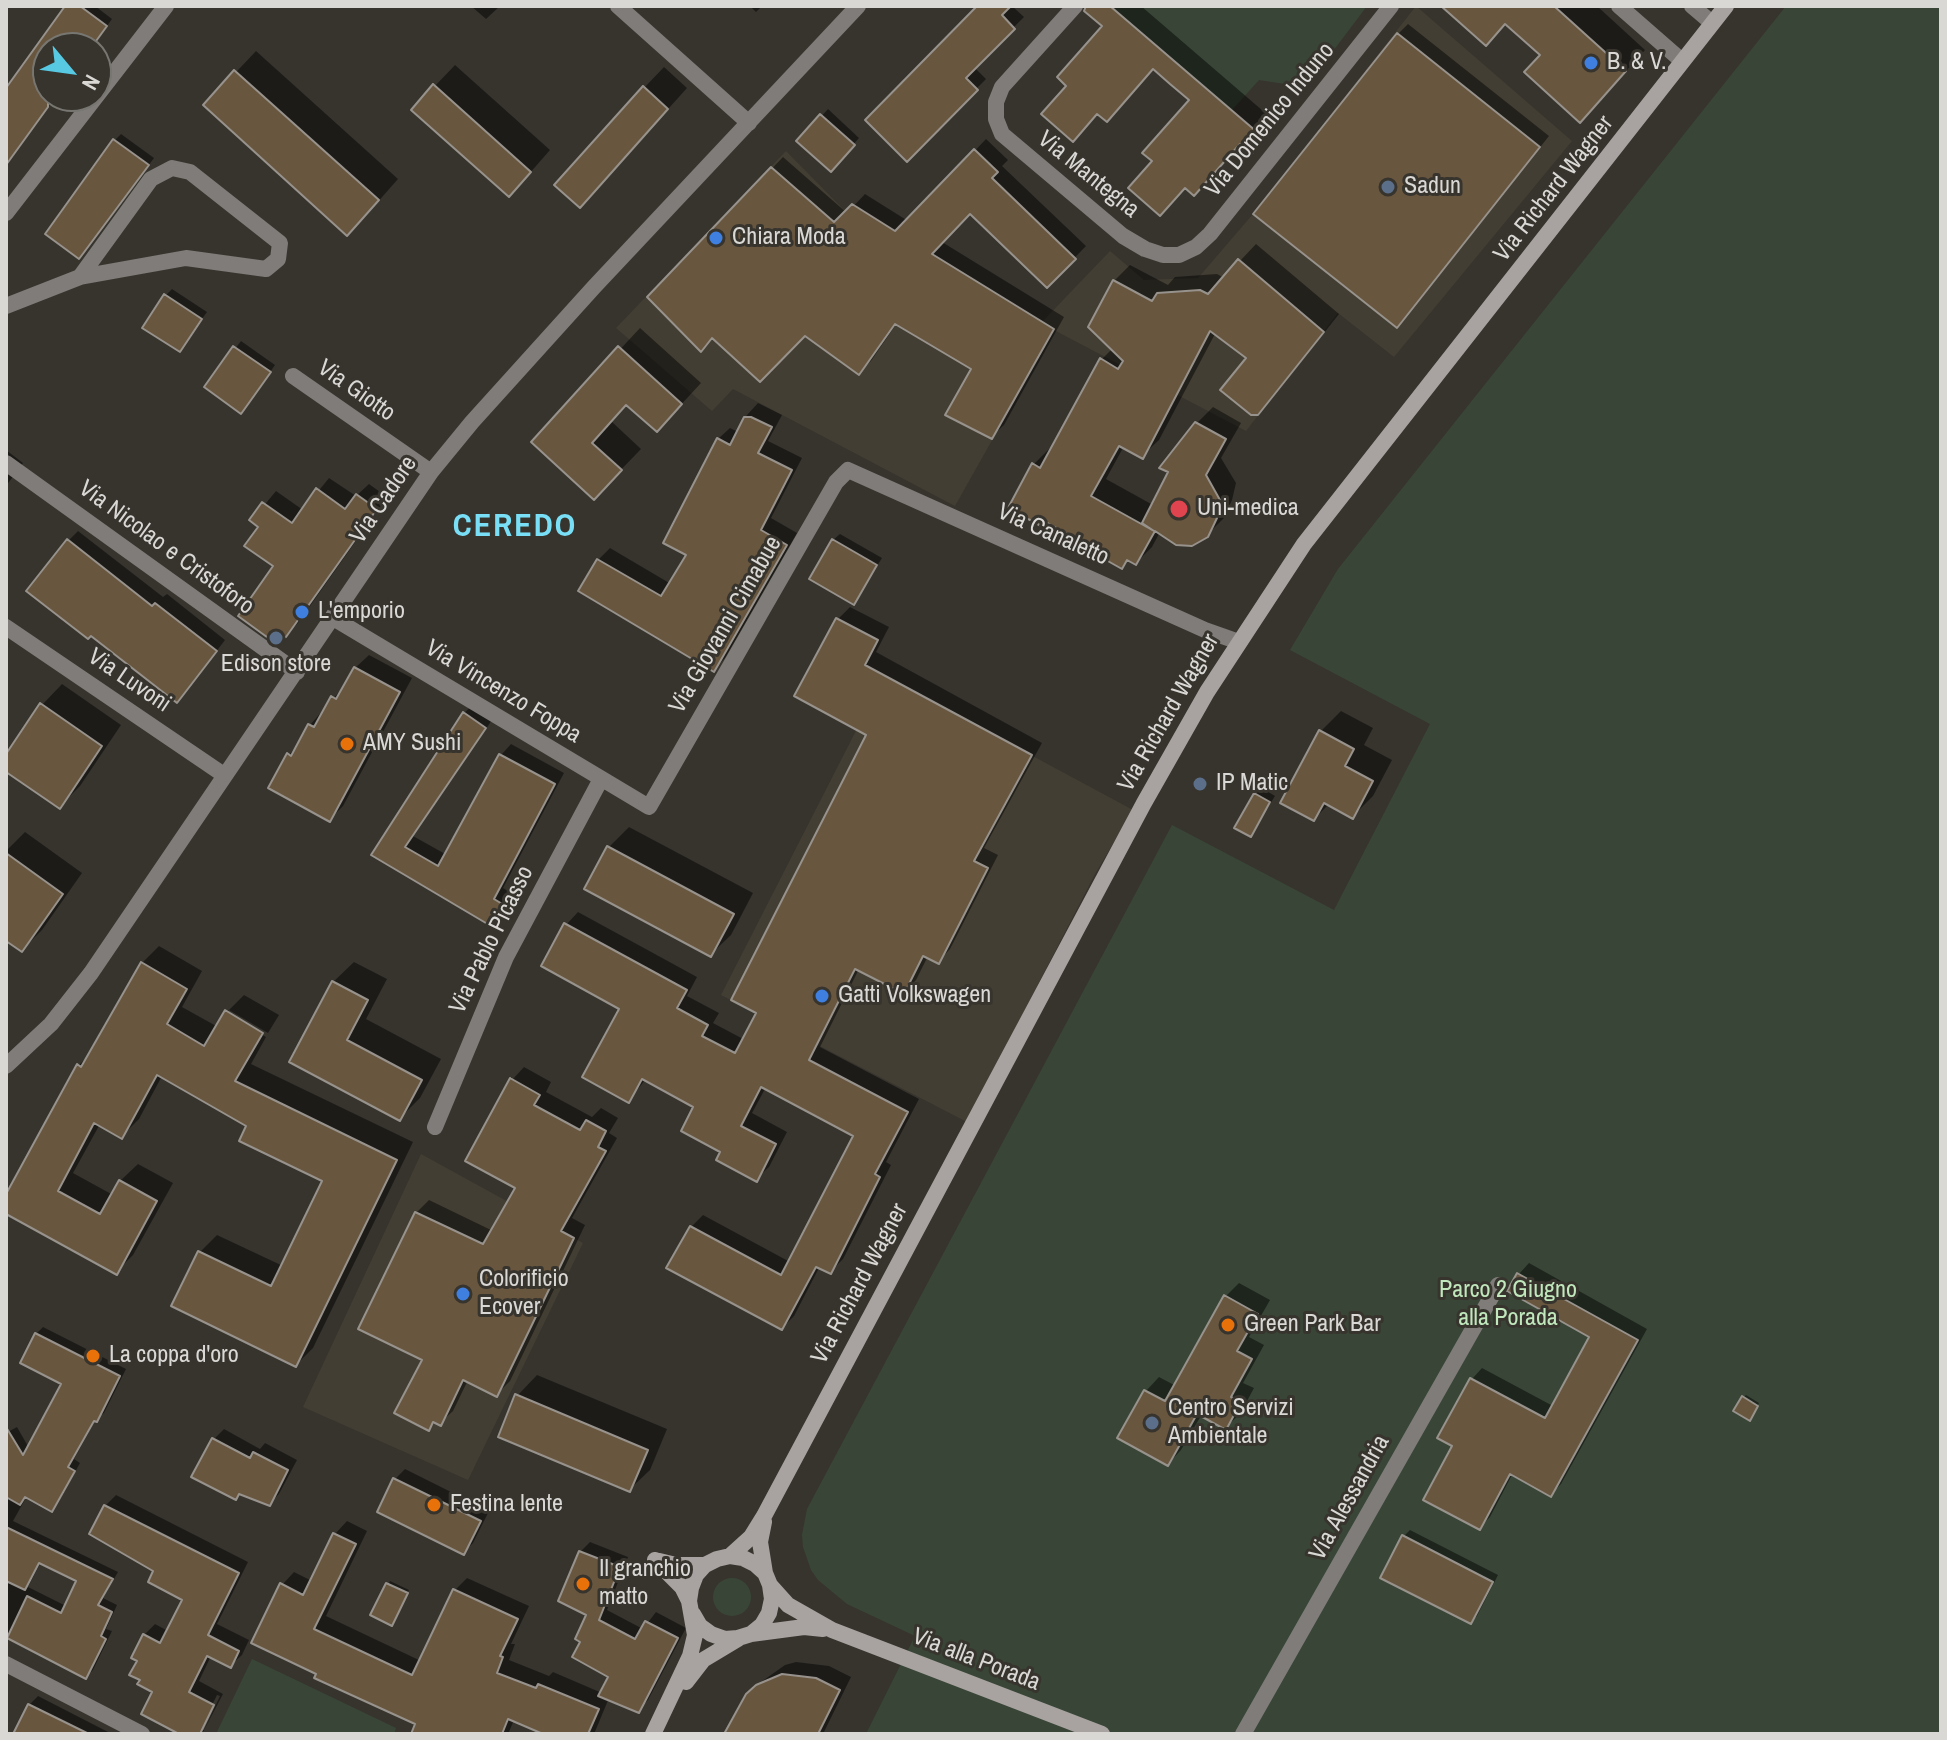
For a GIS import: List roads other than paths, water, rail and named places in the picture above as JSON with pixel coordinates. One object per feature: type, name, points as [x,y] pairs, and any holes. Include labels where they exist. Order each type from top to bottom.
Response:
[{"type":"street","points":[[6,213],[166,6]]},
{"type":"street","name":"Via Cadore","points":[[6,1066],[51,1024],[73,997],[431,472],[472,422],[858,6]]},
{"type":"street","name":"Via Mantegna","points":[[1075,6],[1002,87],[996,102],[996,119],[1002,134],[1123,236],[1145,249],[1163,255],[1179,255]]},
{"type":"street","name":"Via Domenico Induno","points":[[1179,255],[1196,247],[1210,234],[1391,6]]},
{"type":"street","points":[[1619,6],[1682,61]]},
{"type":"street","points":[[1692,6],[1712,23]]},
{"type":"street","name":"Via Richard Wagner","points":[[730,1556],[751,1537],[764,1516],[1144,803],[1239,642],[1304,544],[1726,6]]},
{"type":"street","points":[[623,11],[749,123]]},
{"type":"street","points":[[6,306],[80,277],[186,258],[266,269],[278,259],[280,243],[190,172],[172,168],[151,179],[80,277]]},
{"type":"street","name":"Via Giotto","points":[[293,376],[431,472]]},
{"type":"street","name":"Via Nicolao e Cristoforo","points":[[6,463],[297,672]]},
{"type":"street","name":"Via Canaletto","points":[[848,470],[1205,630],[1239,642]]},
{"type":"street","name":"Via Giovanni Cimabue","points":[[649,807],[836,482],[848,470]]},
{"type":"street","name":"Via Vincenzo Foppa","points":[[333,618],[649,807]]},
{"type":"street","name":"Via Luvoni","points":[[6,627],[224,775]]},
{"type":"street","name":"Via Pablo Picasso","points":[[435,1127],[506,957],[601,779]]},
{"type":"street","name":"Via Alessandria","points":[[1243,1734],[1498,1285]]},
{"type":"street","name":"Via Richard Wagner","points":[[764,1516],[760,1542],[768,1579]]},
{"type":"street","points":[[672,1699],[703,1660],[745,1636],[762,1625],[772,1599],[768,1579],[755,1564],[743,1558],[730,1556],[705,1565],[676,1565],[655,1560],[682,1587],[700,1626],[725,1639],[745,1636]]},
{"type":"street","points":[[653,1734],[672,1699],[693,1645],[691,1588],[705,1565]]},
{"type":"street","name":"Via alla Porada","points":[[768,1579],[788,1605],[832,1630],[1102,1734]]},
{"type":"street","name":"Via alla Porada","points":[[745,1636],[804,1627],[832,1630]]},
{"type":"street","points":[[6,1664],[142,1734]]},
{"type":"place","name":"B. & V.","points":[[1591,63]]},
{"type":"place","name":"Sadun","points":[[1388,187]]},
{"type":"place","name":"Chiara Moda","points":[[716,238]]},
{"type":"place","name":"Uni-medica","points":[[1179,509]]},
{"type":"place","name":"L'emporio","points":[[302,612]]},
{"type":"place","name":"Edison store","points":[[276,638]]},
{"type":"place","name":"AMY Sushi","points":[[347,744]]},
{"type":"place","name":"IP Matic","points":[[1200,784]]},
{"type":"place","name":"Gatti Volkswagen","points":[[822,996]]},
{"type":"place","name":"Colorificio Ecover","points":[[463,1294]]},
{"type":"place","name":"Green Park Bar","points":[[1228,1325]]},
{"type":"place","name":"La coppa d'oro","points":[[93,1356]]},
{"type":"place","name":"Centro Servizi Ambientale","points":[[1152,1423]]},
{"type":"place","name":"Festina lente","points":[[434,1505]]},
{"type":"place","name":"Il granchio matto","points":[[583,1584]]},
{"type":"district","name":"CEREDO","points":[[515,527]]},
{"type":"park label","name":"Parco 2 Giugno alla Porada","points":[[1508,1305]]}]
